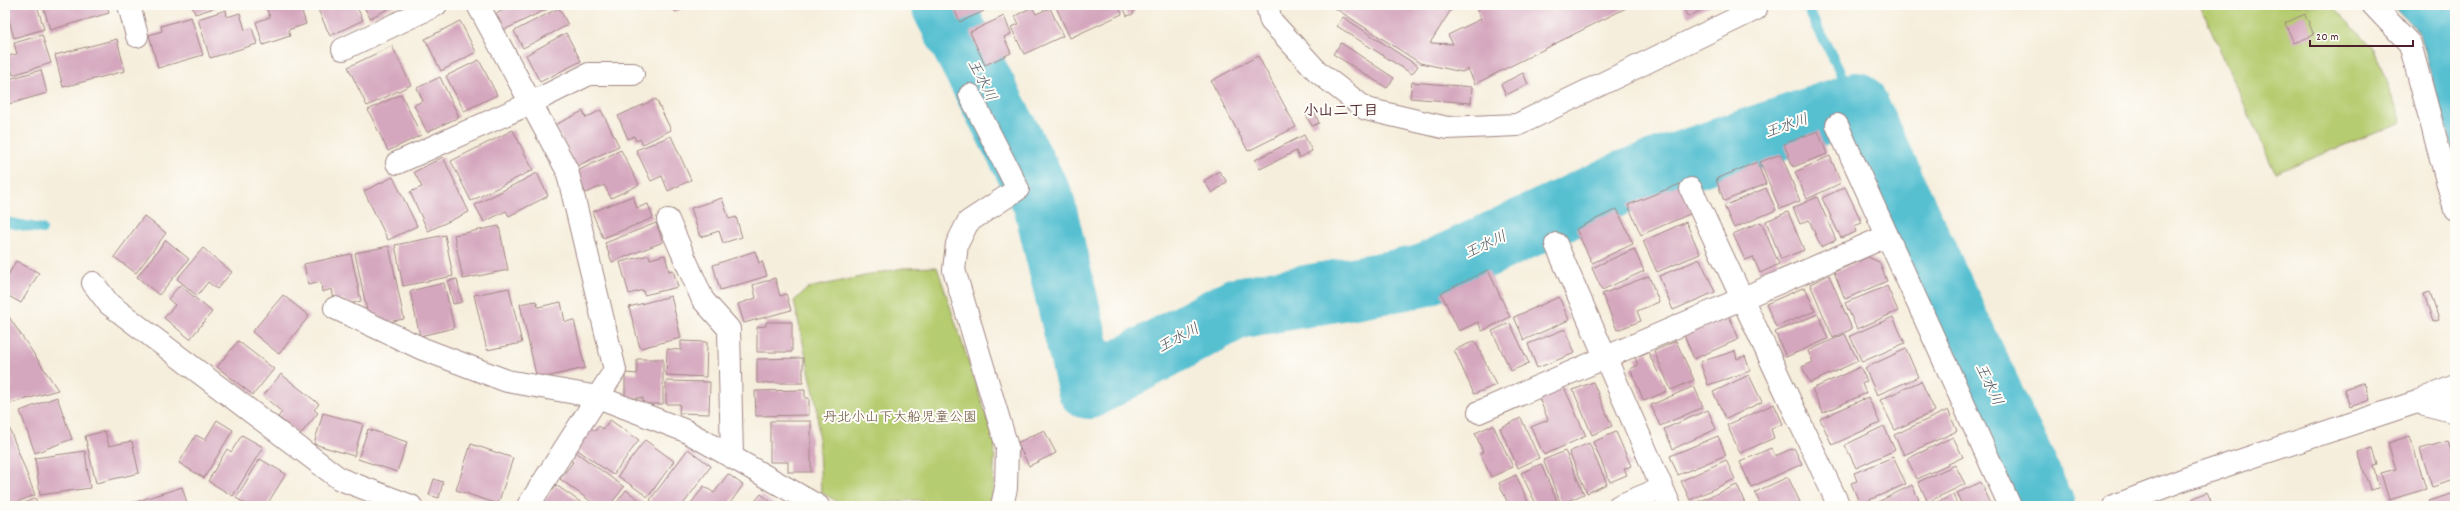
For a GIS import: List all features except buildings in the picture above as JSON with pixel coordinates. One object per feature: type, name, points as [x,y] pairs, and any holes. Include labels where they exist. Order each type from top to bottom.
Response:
[{"type":"street","points":[[129,5],[137,36]]},
{"type":"street","points":[[478,5],[567,170],[615,370],[528,506]]},
{"type":"street","points":[[1267,5],[1272,21],[1318,72],[1366,109],[1447,128],[1517,125],[1756,9],[1754,5]]},
{"type":"street","points":[[2373,5],[2410,44],[2455,210]]},
{"type":"street","points":[[344,49],[432,6]]},
{"type":"street","points":[[397,163],[531,103],[589,74],[633,74]]},
{"type":"street","points":[[970,95],[1018,189],[968,222],[957,244],[954,270],[1007,447],[1006,488],[1002,506]]},
{"type":"street","points":[[1837,125],[2010,506]]},
{"type":"street","points":[[1691,189],[1839,506]]},
{"type":"street","points":[[668,220],[703,300],[729,329],[732,457]]},
{"type":"street","points":[[1479,412],[1606,360],[1887,236]]},
{"type":"street","points":[[1556,244],[1666,497],[1619,506]]},
{"type":"street","points":[[93,283],[108,304],[340,479],[411,506]]},
{"type":"street","points":[[335,308],[423,349],[507,380],[598,397],[686,431],[818,506]]},
{"type":"street","points":[[2114,506],[2185,480],[2418,402],[2455,386]]},
{"type":"street","points":[[2418,402],[2455,412]]},
{"type":"green space","points":[[2200,5],[2331,5],[2374,49],[2402,122],[2275,173]]},
{"type":"green space","name":"丹北小山下大船児童公園","points":[[937,267],[995,442],[993,493],[986,506],[940,506],[917,500],[844,506],[821,492],[817,407],[794,301],[808,288],[903,268]]},
{"type":"water","points":[[2393,5],[2455,5],[2455,159],[2419,33]]},
{"type":"waterway","name":"王水川","points":[[942,5],[1044,203],[1088,388],[1237,308],[1422,276],[1628,180],[1856,103],[2044,506]]},
{"type":"waterway","points":[[1806,5],[1856,103]]},
{"type":"waterway","points":[[5,222],[42,229]]},
{"type":"district","name":"小山二丁目","points":[[1341,112]]}]
